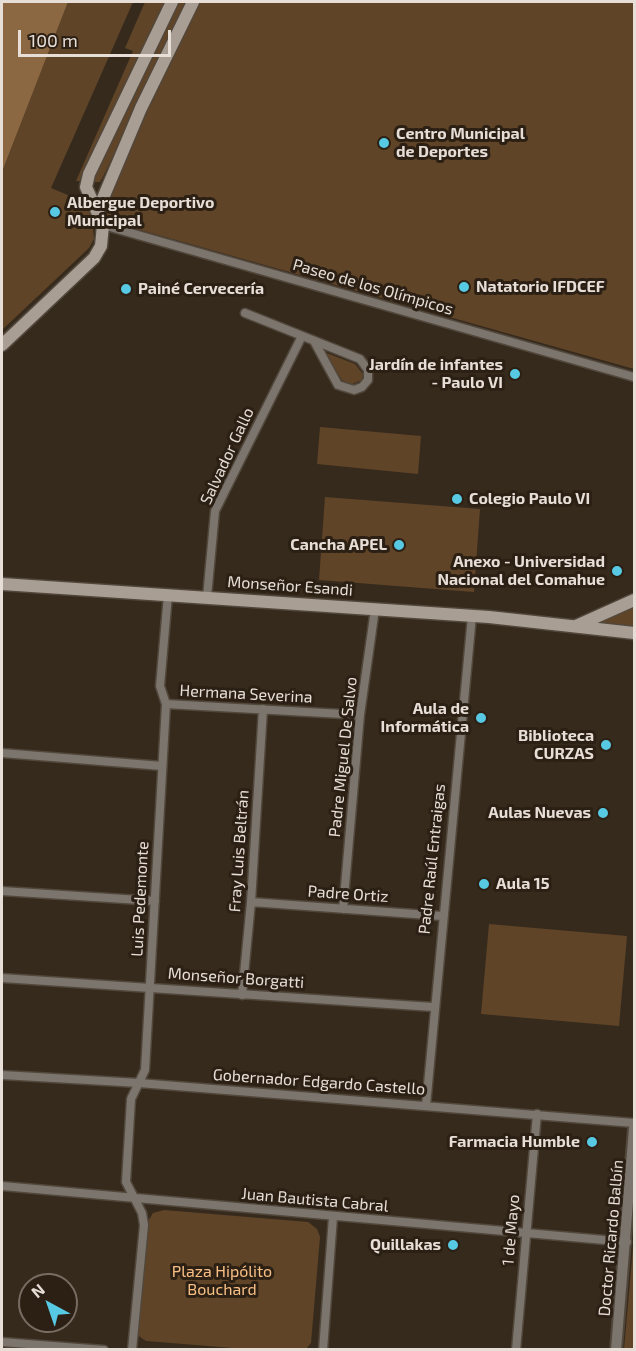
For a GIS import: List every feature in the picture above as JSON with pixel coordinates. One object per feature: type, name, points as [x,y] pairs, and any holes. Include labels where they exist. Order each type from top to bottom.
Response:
[{"type":"main road","points":[[2,345],[94,258],[101,246],[103,225],[86,187],[89,174],[172,2]]},
{"type":"main road","points":[[98,210],[141,108],[193,2]]},
{"type":"main road","name":"Monseñor Esandi","points":[[2,584],[471,616],[634,633]]},
{"type":"main road","name":"Monseñor Esandi","points":[[576,626],[634,600]]},
{"type":"street","name":"Paseo de los Olímpicos","points":[[103,225],[634,377]]},
{"type":"street","points":[[245,313],[360,359],[369,370],[368,380],[362,387],[354,390],[338,385],[314,341]]},
{"type":"street","name":"Salvador Gallo","points":[[207,597],[215,511],[302,336]]},
{"type":"street","name":"Luis Pedemonte","points":[[132,1350],[144,1225],[126,1182],[131,1099],[145,1070],[166,704],[160,686],[168,595]]},
{"type":"street","name":"Padre Miguel De Salvo","points":[[343,909],[360,715],[375,609]]},
{"type":"street","name":"Padre Raúl Entraigas","points":[[426,1106],[433,1007],[471,616]]},
{"type":"street","name":"Hermana Severina","points":[[166,704],[360,715]]},
{"type":"street","name":"Fray Luis Beltrán","points":[[242,994],[251,902],[263,709]]},
{"type":"street","points":[[2,753],[162,766]]},
{"type":"street","points":[[2,891],[155,901]]},
{"type":"street","name":"Padre Ortiz","points":[[251,902],[442,916]]},
{"type":"street","name":"Monseñor Borgatti","points":[[2,978],[433,1007]]},
{"type":"street","name":"Gobernador Edgardo Castello","points":[[2,1075],[139,1083],[634,1123]]},
{"type":"street","name":"1 de Mayo","points":[[516,1350],[537,1114]]},
{"type":"street","name":"Doctor Ricardo Balbín","points":[[616,1350],[627,1242],[634,1128]]},
{"type":"street","name":"Juan Bautista Cabral","points":[[2,1186],[627,1242]]},
{"type":"street","points":[[322,1350],[333,1217]]},
{"type":"street","points":[[2,1342],[104,1350]]},
{"type":"green space","points":[[68,2],[133,2],[51,188],[87,203],[92,215],[94,239],[89,248],[2,330],[2,172]]},
{"type":"green space","points":[[145,2],[165,2],[80,181],[76,181],[133,51],[125,48]]},
{"type":"green space","points":[[177,2],[185,2],[185,6],[103,177],[100,182],[95,182],[93,178]]},
{"type":"green space","name":"Centro Municipal de Deportes","points":[[199,2],[634,2],[634,369],[112,222],[107,216],[108,203],[154,94]]},
{"type":"green space","points":[[324,352],[355,364],[363,374],[362,380],[350,385],[342,380]]},
{"type":"green space","points":[[320,427],[421,436],[418,474],[317,464]]},
{"type":"green space","name":"Cancha APEL","points":[[325,497],[480,509],[474,592],[319,580]]},
{"type":"green space","points":[[634,606],[634,629],[590,623]]},
{"type":"green space","points":[[489,924],[627,936],[619,1026],[481,1014]]},
{"type":"green space","name":"Plaza Hipólito Bouchard","points":[[164,1210],[308,1222],[317,1229],[320,1237],[311,1343],[306,1349],[245,1349],[146,1341],[140,1337],[137,1331],[147,1223],[153,1213]]},
{"type":"green space","points":[[634,1236],[634,1349],[624,1349]]},
{"type":"shaded area","points":[[2,2],[68,2],[2,172]]},
{"type":"place","name":"Centro Municipal de Deportes","points":[[384,143]]},
{"type":"place","name":"Albergue Deportivo Municipal","points":[[55,212]]},
{"type":"place","name":"Natatorio IFDCEF","points":[[464,287]]},
{"type":"place","name":"Painé Cervecería","points":[[126,289]]},
{"type":"place","name":"Jardín de infantes - Paulo VI","points":[[515,374]]},
{"type":"place","name":"Colegio Paulo VI","points":[[457,499]]},
{"type":"place","name":"Cancha APEL","points":[[399,545]]},
{"type":"place","name":"Anexo - Universidad Nacional del Comahue","points":[[617,571]]},
{"type":"place","name":"Aula de Informática","points":[[481,718]]},
{"type":"place","name":"Biblioteca CURZAS","points":[[606,745]]},
{"type":"place","name":"Aulas Nuevas","points":[[603,813]]},
{"type":"place","name":"Aula 15","points":[[484,884]]},
{"type":"place","name":"Farmacia Humble","points":[[592,1142]]},
{"type":"place","name":"Quillakas","points":[[453,1245]]}]
